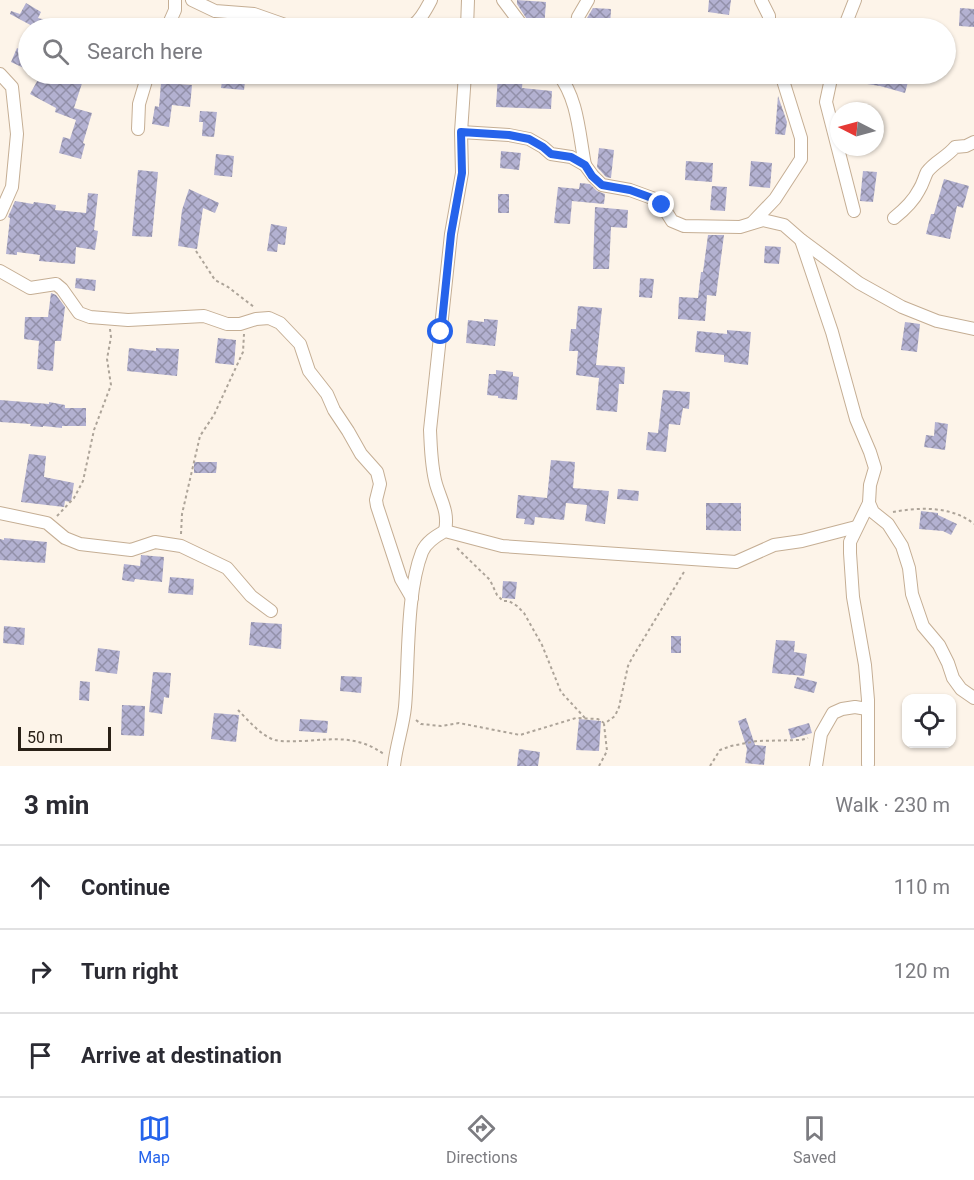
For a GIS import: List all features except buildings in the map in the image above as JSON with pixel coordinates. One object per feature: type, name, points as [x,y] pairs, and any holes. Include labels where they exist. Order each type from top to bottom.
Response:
[{"type":"street","points":[[171,18],[176,0]]},
{"type":"street","points":[[192,0],[215,11],[254,14],[265,18]]},
{"type":"street","points":[[422,18],[431,0]]},
{"type":"street","points":[[467,18],[468,0]]},
{"type":"street","points":[[503,0],[517,18]]},
{"type":"street","points":[[579,18],[588,0]]},
{"type":"street","points":[[761,0],[769,18]]},
{"type":"street","points":[[848,18],[855,0]]},
{"type":"street","points":[[0,74],[12,87],[17,134],[12,187],[0,214]]},
{"type":"street","points":[[138,129],[139,104],[145,84]]},
{"type":"street","points":[[394,764],[404,710],[412,598],[422,550],[430,540],[441,533],[448,520],[436,485],[430,430],[451,234],[462,173],[461,132],[464,84]]},
{"type":"street","points":[[569,84],[585,165],[602,185],[630,190],[652,198],[662,205],[672,221],[684,226],[740,227],[763,220],[784,225],[859,283],[902,307],[937,321],[974,328]]},
{"type":"street","points":[[751,224],[775,199],[801,159],[801,138],[784,84]]},
{"type":"street","points":[[830,84],[826,102],[854,211]]},
{"type":"street","points":[[461,132],[509,135],[529,139],[551,154],[571,157],[585,165]]},
{"type":"street","points":[[894,218],[909,206],[920,190],[928,171],[947,157],[955,147],[966,146],[974,142]]},
{"type":"street","points":[[800,239],[832,332],[856,419],[875,468],[870,485],[869,503],[850,542],[850,572],[858,634],[865,665],[868,764]]},
{"type":"street","points":[[0,271],[30,288],[56,284],[79,313],[90,316],[128,320],[204,316],[226,324],[269,318],[280,323],[300,344],[309,371],[327,394],[361,454],[377,472],[380,484],[376,500],[377,506],[401,579],[412,598]]},
{"type":"street","points":[[869,503],[873,512],[888,524],[902,546],[909,568],[912,594],[923,626],[939,645],[953,678],[961,689],[974,698]]},
{"type":"street","points":[[0,513],[47,523],[65,538],[80,544],[131,550],[155,542],[177,545],[227,568],[251,596],[271,611]]},
{"type":"street","points":[[441,533],[502,546],[736,562],[774,544],[802,541],[856,527]]},
{"type":"street","points":[[816,766],[821,734],[833,713],[855,707],[867,710]]},
{"type":"path","points":[[196,251],[215,280],[269,318]]},
{"type":"path","points":[[47,523],[64,510],[74,498],[82,481],[94,430],[111,385],[106,359],[111,332],[107,322],[101,316]]},
{"type":"path","points":[[177,545],[182,533],[182,514],[200,436],[214,415],[243,352],[245,338],[242,323]]},
{"type":"path","points":[[880,518],[895,511],[936,509],[964,516],[974,524]]},
{"type":"path","points":[[441,533],[490,580],[497,596],[503,601],[509,601],[518,606],[524,613],[542,645],[561,692],[585,718]]},
{"type":"path","points":[[604,724],[615,716],[619,707],[628,666],[632,658],[693,560]]},
{"type":"path","points":[[238,710],[274,740],[340,738],[370,745],[394,764]]},
{"type":"path","points":[[404,710],[421,724],[441,726],[459,723],[520,735],[576,718],[598,718],[604,724],[607,751],[599,766]]},
{"type":"path","points":[[710,766],[720,750],[731,746],[757,741],[801,740],[821,734]]},
{"type":"route","points":[[441,332],[451,234],[462,173],[461,132],[509,135],[529,139],[551,154],[571,157],[585,165],[602,185],[630,190],[652,198],[662,205]]}]
